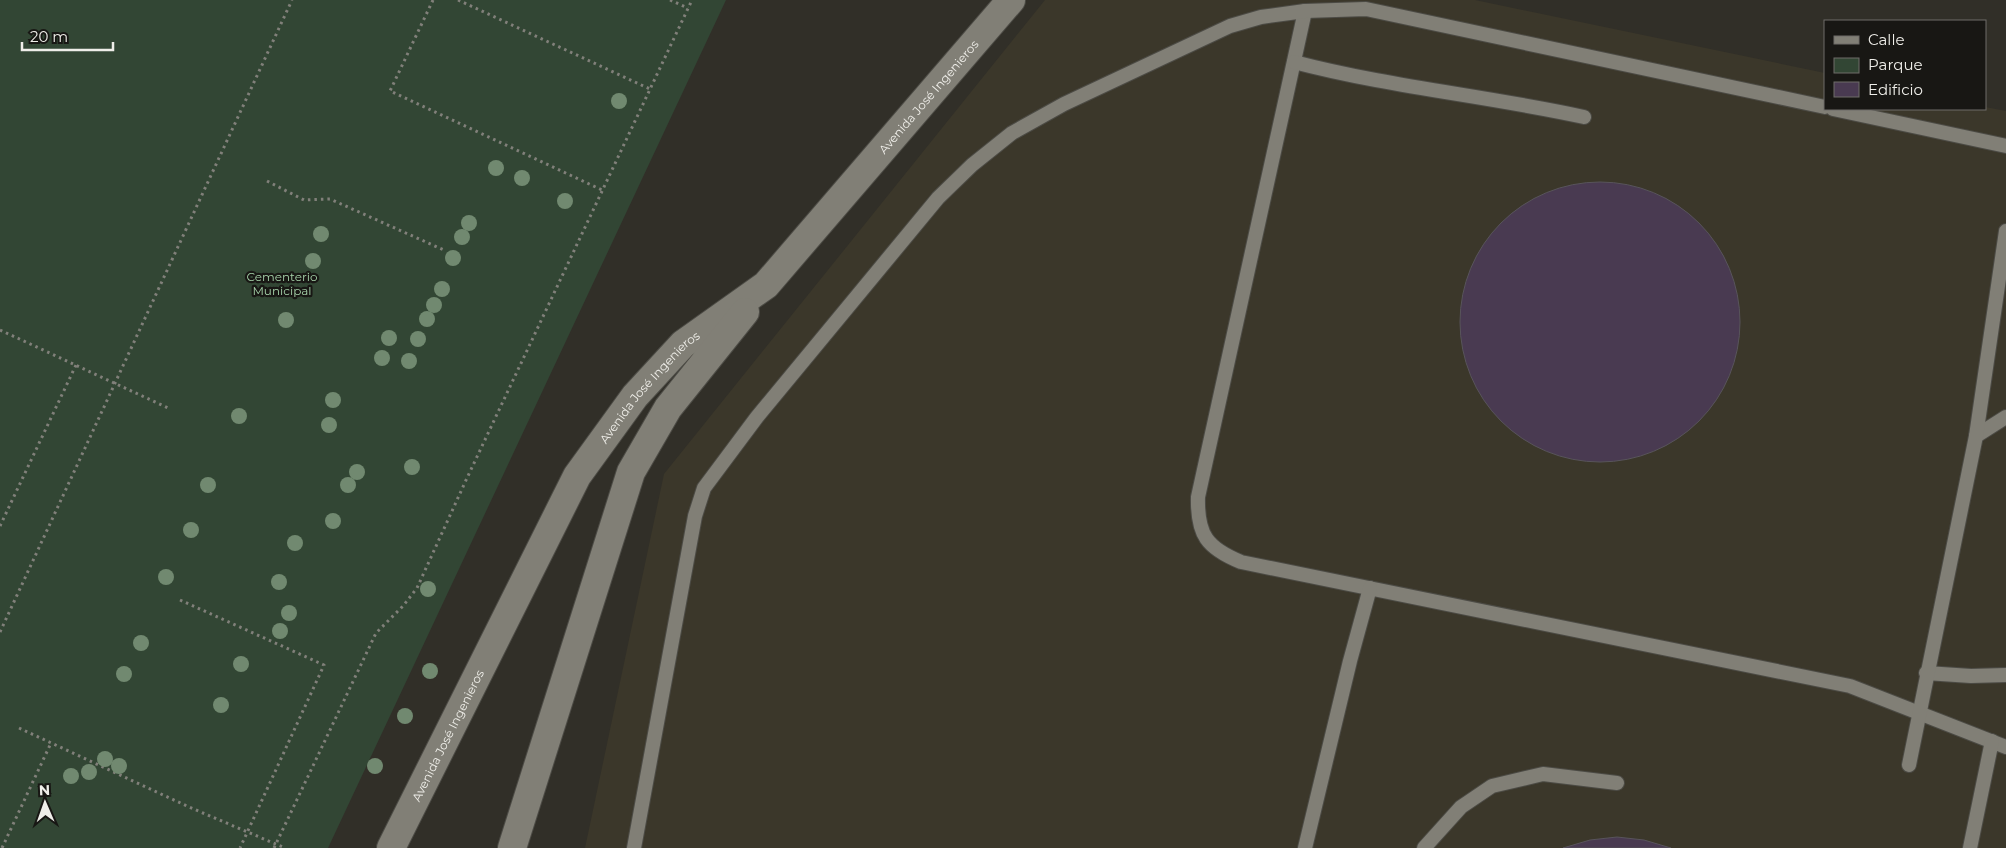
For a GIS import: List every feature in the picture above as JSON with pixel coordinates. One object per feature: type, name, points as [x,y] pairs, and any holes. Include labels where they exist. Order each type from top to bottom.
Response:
[{"type":"street","name":"Avenida José Ingenieros","points":[[391,848],[577,476],[634,396],[683,344],[766,285],[1010,0]]},
{"type":"street","points":[[512,848],[631,472],[668,408],[766,285]]},
{"type":"lane","points":[[634,848],[695,516],[704,488],[757,416],[938,198],[972,165],[1012,133],[1064,104],[1230,26],[1261,18],[1305,11],[1366,9],[1824,107]]},
{"type":"lane","points":[[1305,11],[1198,498],[1198,517],[1204,536],[1220,553],[1241,562],[1850,686],[2006,747]]},
{"type":"lane","points":[[1294,62],[1336,73],[1544,108],[1584,117]]},
{"type":"lane","points":[[1838,110],[2006,146]]},
{"type":"lane","points":[[1909,765],[1926,673],[1976,436],[2006,231]]},
{"type":"lane","points":[[1976,436],[2006,417]]},
{"type":"lane","points":[[1305,848],[1350,661],[1370,588]]},
{"type":"lane","points":[[1926,673],[1971,676],[2006,675]]},
{"type":"lane","points":[[1970,848],[1992,741]]},
{"type":"lane","points":[[1424,848],[1461,807],[1492,786],[1543,774],[1617,783]]},
{"type":"path","points":[[0,632],[292,0]]},
{"type":"path","points":[[434,0],[390,91],[602,190]]},
{"type":"path","points":[[458,0],[650,89]]},
{"type":"path","points":[[670,0],[688,8]]},
{"type":"path","points":[[275,846],[376,633],[417,588],[692,0]]},
{"type":"path","points":[[267,181],[304,200],[330,199],[446,251]]},
{"type":"path","points":[[0,330],[168,408]]},
{"type":"path","points":[[0,526],[76,365]]},
{"type":"path","points":[[180,600],[324,665],[240,848]]},
{"type":"path","points":[[19,728],[275,846],[285,848]]},
{"type":"path","points":[[2,848],[51,743]]},
{"type":"shaded area","points":[[1045,0],[1475,0],[1824,73],[1824,110],[1986,110],[1986,107],[2006,111],[2006,848],[585,848],[664,474]]},
{"type":"green space","name":"Cementerio Municipal","points":[[0,0],[726,0],[328,848],[0,848]]},
{"type":"building","points":[[1600,182],[1641,188],[1678,206],[1699,223],[1716,244],[1734,281],[1740,322],[1734,363],[1716,400],[1699,421],[1678,438],[1641,456],[1600,462],[1559,456],[1522,438],[1501,421],[1484,400],[1466,363],[1460,322],[1466,281],[1484,244],[1501,223],[1522,206],[1559,188]]},
{"type":"building","points":[[1617,837],[1644,840],[1671,848],[1563,848],[1590,840]]}]
